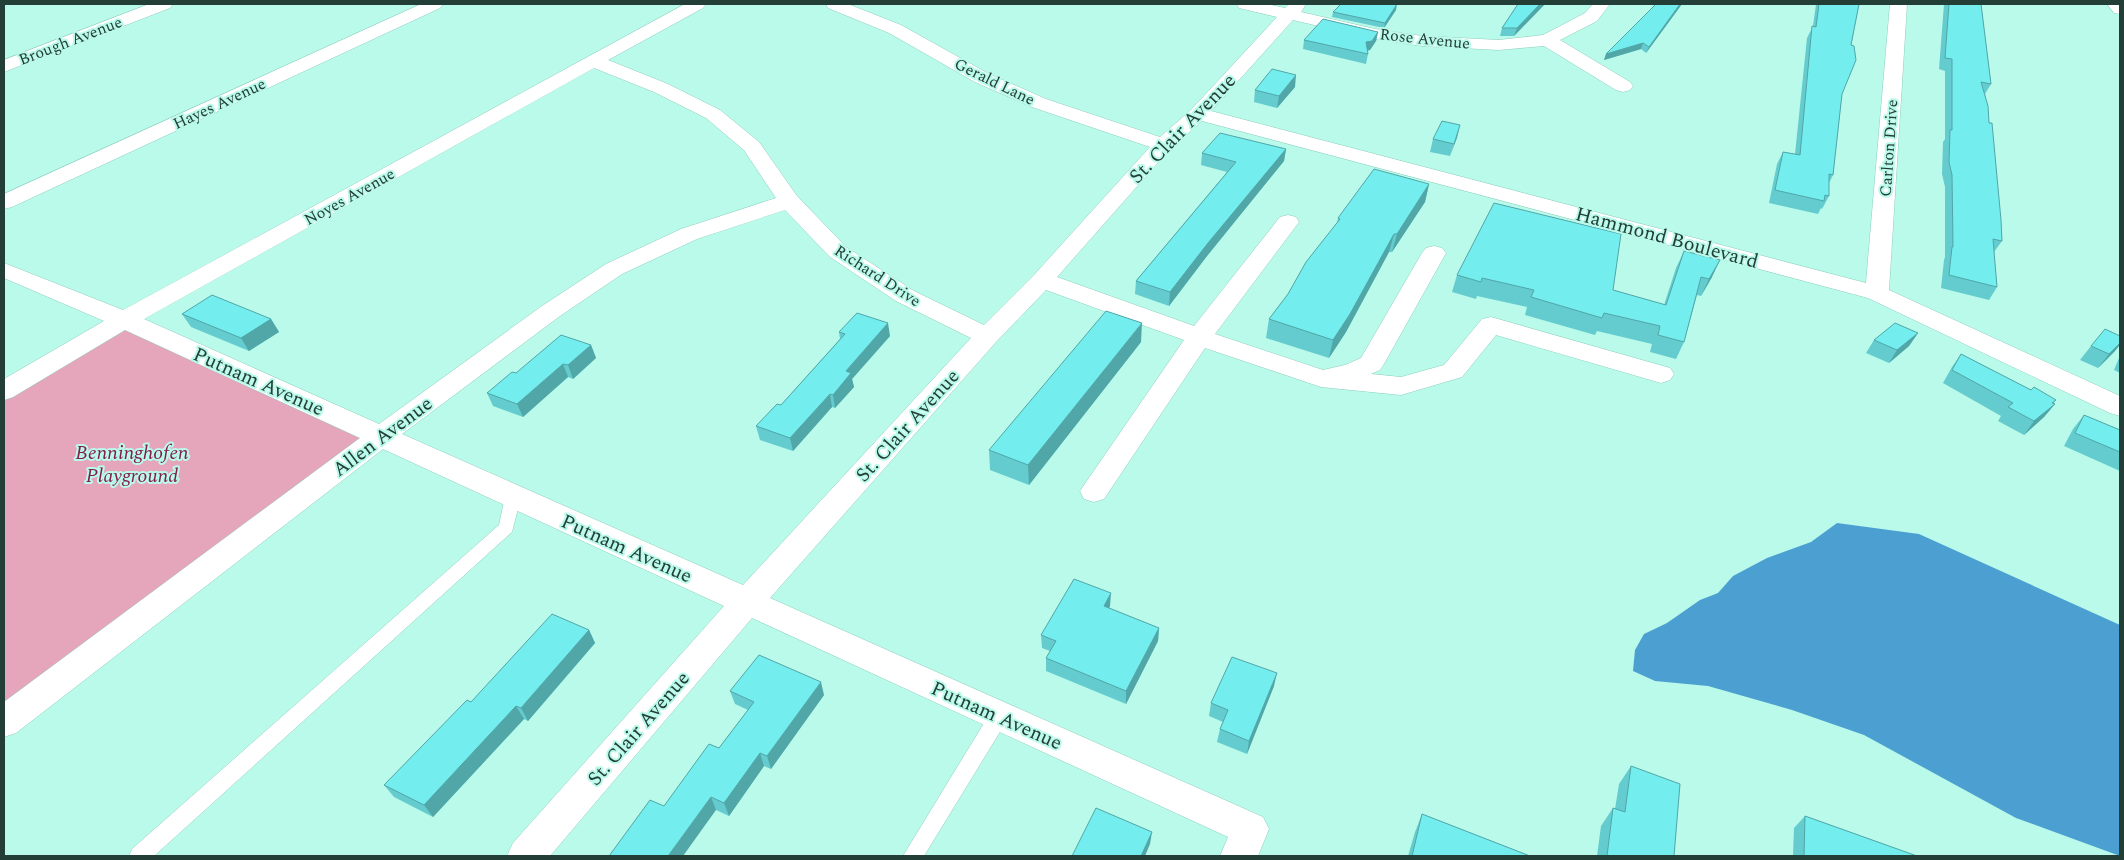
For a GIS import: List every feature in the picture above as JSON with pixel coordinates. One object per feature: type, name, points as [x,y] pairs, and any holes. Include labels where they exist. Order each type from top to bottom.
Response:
[{"type":"street","name":"Brough Avenue","points":[[4,66],[164,4]]},
{"type":"street","name":"Hayes Avenue","points":[[4,202],[434,4]]},
{"type":"street","name":"Noyes Avenue","points":[[4,391],[124,320],[697,4]]},
{"type":"street","name":"Gerald Lane","points":[[834,4],[895,29],[982,78],[1039,103],[1163,145]]},
{"type":"street","name":"Rose Avenue","points":[[1245,4],[1294,8],[1375,34],[1422,41],[1499,44],[1547,40]]},
{"type":"street","points":[[1547,40],[1591,17],[1602,4]]},
{"type":"street","name":"Carlton Drive","points":[[1877,293],[1899,4]]},
{"type":"street","points":[[2115,4],[2120,9]]},
{"type":"street","name":"St. Clair Avenue","points":[[526,856],[747,602],[987,336],[1042,280],[1163,145],[1198,114],[1294,8]]},
{"type":"street","points":[[1547,40],[1623,86]]},
{"type":"street","name":"Richard Drive","points":[[593,61],[661,88],[713,114],[752,146],[789,201],[838,252],[905,296],[987,336]]},
{"type":"street","name":"Hammond Boulevard","points":[[1198,114],[1877,293],[2120,407]]},
{"type":"street","name":"Allen Avenue","points":[[4,722],[381,436],[551,311],[614,270],[689,234],[789,201]]},
{"type":"street","points":[[1094,491],[1199,337],[1288,222]]},
{"type":"street","points":[[1321,378],[1350,373],[1371,364],[1434,253]]},
{"type":"street","name":"Putnam Avenue","points":[[7,274],[124,320],[999,716],[1245,842]]},
{"type":"street","points":[[1042,280],[1199,337],[1321,378],[1401,386],[1453,371],[1491,325],[1661,374]]},
{"type":"lane","points":[[139,856],[506,528],[514,497]]},
{"type":"lane","points":[[912,856],[999,716]]},
{"type":"green space","name":"Benninghofen Playground","points":[[124,320],[381,436],[4,722],[4,391]]},
{"type":"water","points":[[1837,523],[1919,534],[2120,625],[2120,856],[2016,818],[1864,735],[1792,710],[1708,686],[1655,681],[1633,671],[1635,650],[1644,634],[1667,623],[1700,600],[1718,593],[1733,576],[1767,558],[1811,542]]},
{"type":"building","points":[[1341,4],[1397,4],[1385,23],[1333,12]]},
{"type":"building","points":[[1518,4],[1540,4],[1517,28],[1502,28]]},
{"type":"building","points":[[1656,4],[1680,4],[1649,47],[1643,43],[1606,54]]},
{"type":"building","points":[[1819,4],[1859,4],[1851,45],[1854,46],[1856,60],[1842,94],[1833,175],[1829,174],[1829,196],[1825,195],[1824,201],[1775,190],[1783,152],[1800,155],[1812,26],[1816,27]]},
{"type":"building","points":[[1949,4],[1981,4],[1991,84],[1981,82],[1988,106],[1989,123],[1992,123],[2001,220],[2002,241],[1993,239],[1997,287],[1949,275],[1953,247],[1952,175],[1949,162],[1950,130],[1952,130],[1952,59],[1945,58]]},
{"type":"building","points":[[1323,19],[1378,32],[1372,41],[1366,42],[1368,54],[1304,40]]},
{"type":"building","points":[[1272,69],[1296,75],[1279,96],[1255,90]]},
{"type":"building","points":[[1442,121],[1460,125],[1454,144],[1433,139]]},
{"type":"building","points":[[1220,133],[1286,149],[1170,292],[1136,281],[1236,162],[1202,153]]},
{"type":"building","points":[[1374,169],[1429,184],[1397,234],[1394,234],[1350,314],[1333,340],[1269,319],[1288,294],[1306,262],[1340,219],[1338,218]]},
{"type":"building","points":[[1494,203],[1621,234],[1613,290],[1666,305],[1684,251],[1720,260],[1709,279],[1701,277],[1684,342],[1658,335],[1660,326],[1604,313],[1602,318],[1531,297],[1534,290],[1482,278],[1481,282],[1457,275]]},
{"type":"building","points":[[212,295],[271,319],[241,338],[182,314]]},
{"type":"building","points":[[1106,311],[1142,323],[1028,465],[989,450]]},
{"type":"building","points":[[857,313],[888,323],[846,371],[851,373],[833,395],[830,394],[790,438],[756,426],[777,404],[781,405],[845,334],[839,332]]},
{"type":"building","points":[[1895,323],[1918,333],[1897,350],[1874,340]]},
{"type":"building","points":[[2105,329],[2120,336],[2120,343],[2109,354],[2091,346]]},
{"type":"building","points":[[561,335],[591,345],[568,365],[563,364],[517,404],[487,393],[512,372],[516,373]]},
{"type":"building","points":[[1961,354],[2031,390],[2034,387],[2056,400],[2052,403],[2055,404],[2034,421],[2008,407],[2013,403],[1952,370]]},
{"type":"building","points":[[2084,415],[2120,430],[2120,452],[2075,433]]},
{"type":"building","points":[[1074,579],[1111,593],[1104,606],[1159,628],[1126,691],[1046,658],[1056,641],[1041,635]]},
{"type":"building","points":[[552,614],[589,630],[521,708],[516,706],[424,805],[384,785],[467,700],[471,702]]},
{"type":"building","points":[[759,655],[821,682],[767,756],[760,753],[724,803],[711,797],[668,856],[609,856],[650,800],[664,806],[709,744],[719,748],[754,702],[730,691]]},
{"type":"building","points":[[1232,657],[1277,673],[1249,741],[1220,729],[1228,710],[1211,703]]},
{"type":"building","points":[[1631,766],[1680,784],[1674,856],[1607,856],[1613,808],[1625,812]]},
{"type":"building","points":[[1096,808],[1152,832],[1141,856],[1072,856]]},
{"type":"building","points":[[1422,814],[1530,856],[1412,856]]},
{"type":"building","points":[[1805,816],[1917,856],[1804,856]]}]
